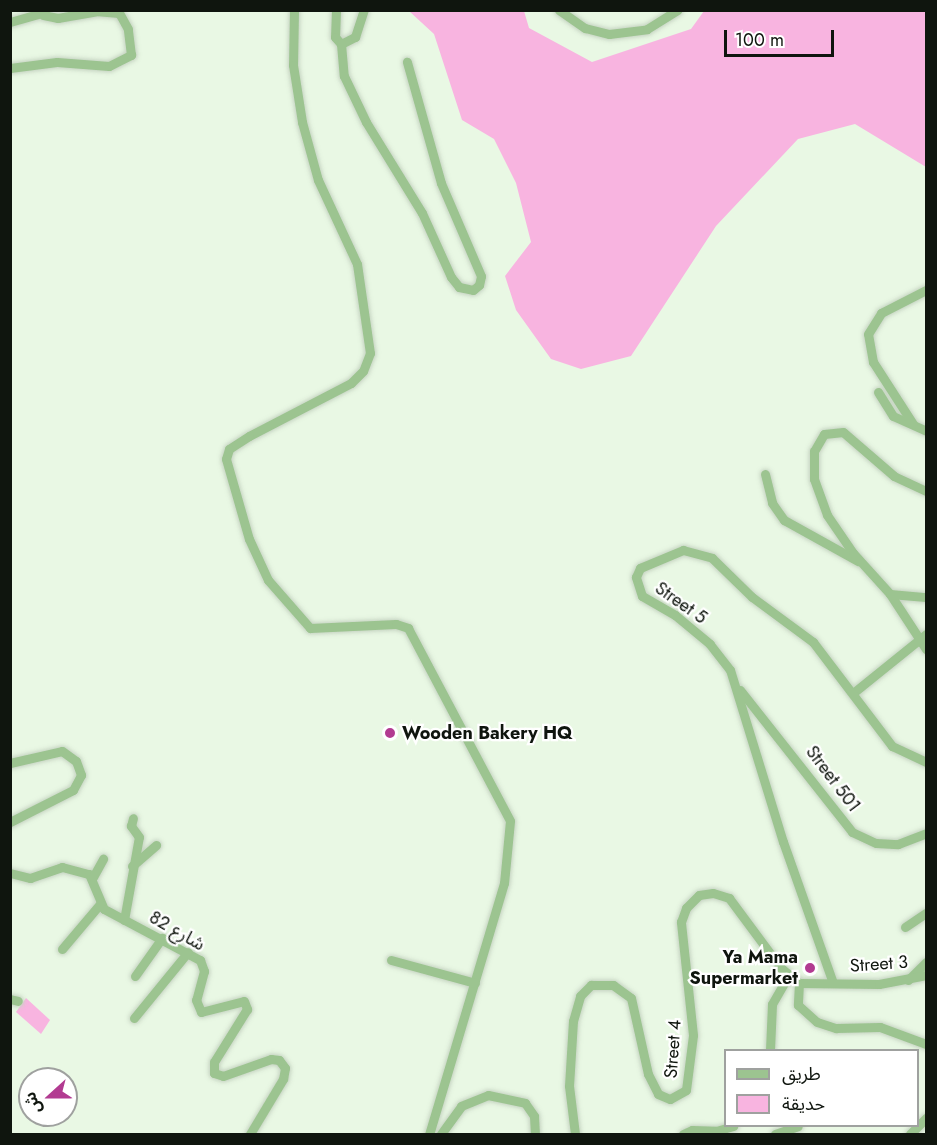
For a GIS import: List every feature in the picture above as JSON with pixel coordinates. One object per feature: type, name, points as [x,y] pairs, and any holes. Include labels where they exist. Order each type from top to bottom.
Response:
[{"type":"street","points":[[294,10],[293,65],[302,122],[318,180],[357,264],[370,353],[363,371],[351,383],[249,436],[229,449],[226,459],[249,539],[268,580],[310,628],[396,624],[408,628],[505,809],[510,830],[506,868],[475,983],[429,1134]]},
{"type":"street","points":[[336,10],[335,37],[341,44],[342,68],[366,122],[422,213],[451,277],[459,287],[473,290],[479,285],[481,276],[441,183],[407,62]]},
{"type":"street","points":[[341,44],[356,37],[364,10]]},
{"type":"street","points":[[559,10],[585,28],[609,34],[647,29],[678,10]]},
{"type":"street","points":[[10,22],[45,13],[58,18],[98,11],[119,13],[128,29],[131,55],[109,66],[57,62],[10,68]]},
{"type":"street","points":[[914,424],[873,362],[868,334],[881,313],[927,290]]},
{"type":"street","points":[[878,392],[893,416],[927,431]]},
{"type":"street","points":[[927,491],[894,476],[843,432],[830,431],[818,442],[812,466],[817,492],[834,527],[923,637],[927,649]]},
{"type":"street","points":[[765,474],[772,503],[784,520],[861,562]]},
{"type":"street","points":[[915,486],[927,484]]},
{"type":"street","name":"Street 5","points":[[833,983],[783,842],[736,686],[710,644],[675,615],[642,596],[636,577],[640,568],[683,550],[712,558],[752,597],[813,642],[886,740],[900,752],[924,759]]},
{"type":"street","points":[[890,594],[927,597]]},
{"type":"street","points":[[853,693],[923,637]]},
{"type":"street","name":"Street 501","points":[[736,686],[852,832],[876,843],[898,843],[927,833]]},
{"type":"street","points":[[10,763],[62,751],[76,760],[81,775],[73,790],[10,822]]},
{"type":"street","points":[[124,920],[130,868],[139,837],[131,826],[133,818]]},
{"type":"street","points":[[130,868],[156,845]]},
{"type":"street","points":[[62,950],[100,904],[93,877],[103,859]]},
{"type":"street","points":[[10,873],[30,878],[62,867],[93,877]]},
{"type":"street","name":"Street 4","points":[[575,1134],[569,1086],[573,1021],[580,996],[591,986],[614,985],[631,998],[648,1074],[658,1094],[670,1099],[682,1096],[686,1090],[693,1035],[681,928],[683,915],[693,899],[710,893],[729,898],[788,976],[799,982],[833,983]]},
{"type":"street","name":"شارع 82","points":[[100,904],[124,920],[188,952],[204,966],[195,1000],[198,1010],[208,1013],[238,999],[247,1006],[214,1062],[214,1074],[223,1076],[271,1059],[279,1060],[285,1068],[283,1079],[250,1134]]},
{"type":"street","points":[[905,927],[927,913]]},
{"type":"street","points":[[135,976],[162,938]]},
{"type":"street","points":[[134,1018],[188,952]]},
{"type":"street","points":[[391,960],[475,983]]},
{"type":"street","points":[[908,980],[927,962]]},
{"type":"street","name":"Street 3","points":[[833,983],[908,980],[927,975]]},
{"type":"street","points":[[770,1049],[772,1004],[788,976]]},
{"type":"street","points":[[799,982],[798,1005],[817,1022],[836,1028],[880,1027],[927,1044]]},
{"type":"street","points":[[441,1134],[461,1107],[488,1095],[512,1098],[531,1109],[535,1134]]},
{"type":"street","points":[[683,1134],[692,1130],[710,1133],[727,1127]]},
{"type":"street","points":[[775,1134],[793,1127]]},
{"type":"green space","points":[[409,11],[524,11],[529,28],[592,62],[691,29],[704,11],[926,11],[926,167],[855,124],[798,139],[716,226],[631,356],[581,369],[551,359],[516,310],[505,276],[531,242],[516,183],[494,139],[462,120],[434,34]]},
{"type":"green space","points":[[26,998],[50,1020],[41,1034],[16,1012]]},
{"type":"place","name":"Wooden Bakery HQ","points":[[390,733]]},
{"type":"place","name":"Ya Mama Supermarket","points":[[810,968]]}]
